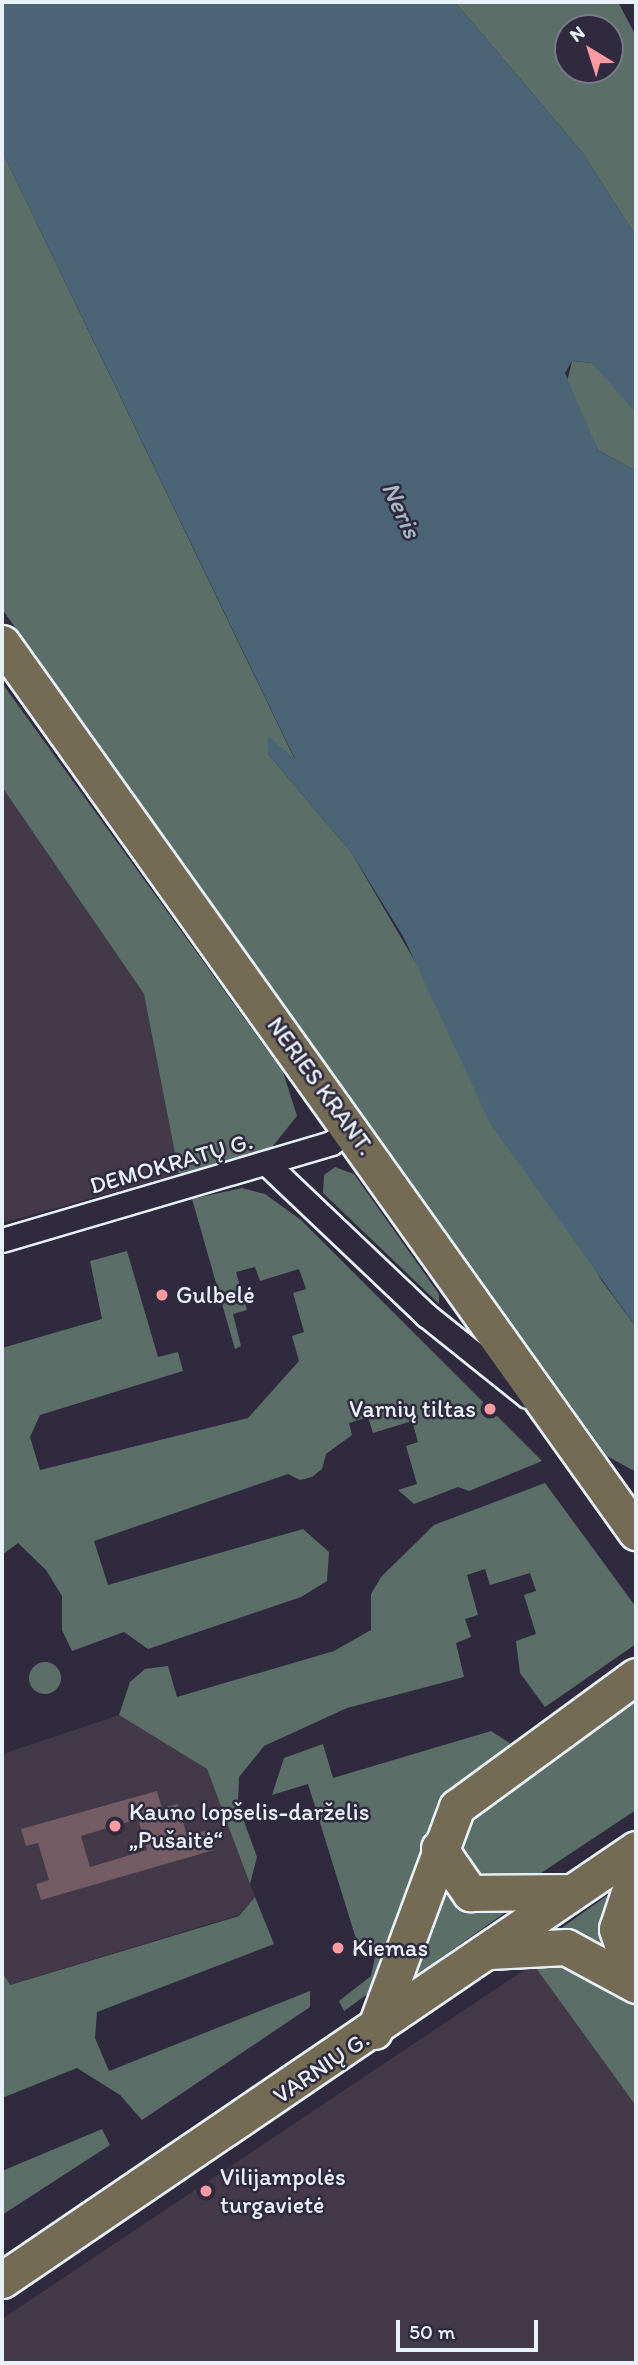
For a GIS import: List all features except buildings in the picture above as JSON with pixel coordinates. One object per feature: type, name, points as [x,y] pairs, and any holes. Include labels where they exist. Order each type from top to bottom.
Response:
[{"type":"main road","name":"NERIES KRANT.","points":[[2,643],[562,1424],[636,1532]]},
{"type":"main road","points":[[374,2031],[439,1848],[469,1792],[636,1676]]},
{"type":"main road","points":[[439,1848],[470,1893],[575,1892]]},
{"type":"main road","name":"VARNIŲ G.","points":[[2,2280],[374,2031],[636,1849]]},
{"type":"main road","points":[[636,1871],[617,1929],[636,1984]]},
{"type":"main road","points":[[490,1951],[566,1947],[636,1984]]},
{"type":"street","name":"DEMOKRATŲ G.","points":[[2,1240],[331,1143],[351,1129]]},
{"type":"street","points":[[266,1163],[426,1315],[562,1424]]},
{"type":"shaded area","points":[[2,787],[144,994],[179,1174],[2,1223]]},
{"type":"shaded area","name":"Kauno lopšelis-darželis „Pušaitė“","points":[[119,1715],[207,1769],[255,1897],[239,1915],[9,1985],[2,1972],[2,1754]]},
{"type":"shaded area","points":[[533,1964],[636,2106],[636,2363],[2,2363],[2,2319]]},
{"type":"green space","points":[[455,2],[618,2],[636,36],[636,236],[582,152]]},
{"type":"green space","points":[[2,151],[295,760],[268,754],[351,852],[602,1281],[636,1327],[636,1472],[607,1456],[2,609]]},
{"type":"green space","points":[[572,361],[592,363],[608,375],[636,413],[636,471],[598,450],[566,386]]},
{"type":"green space","points":[[2,683],[283,1072],[297,1116],[272,1147],[179,1174],[144,994],[2,787]]},
{"type":"green space","points":[[335,1167],[354,1174],[439,1294],[439,1304],[323,1193],[324,1175]]},
{"type":"green space","points":[[242,1188],[265,1194],[301,1220],[542,1461],[469,1491],[458,1487],[414,1504],[398,1490],[417,1484],[406,1446],[418,1442],[412,1421],[373,1433],[368,1417],[349,1423],[352,1435],[326,1454],[322,1469],[312,1477],[300,1480],[288,1474],[94,1541],[108,1585],[303,1529],[329,1552],[327,1581],[301,1597],[148,1649],[124,1632],[72,1651],[62,1630],[62,1596],[46,1570],[18,1543],[2,1555],[2,1348],[102,1319],[90,1261],[127,1251],[158,1357],[178,1352],[183,1371],[40,1415],[30,1437],[40,1470],[248,1418],[299,1361],[292,1336],[304,1332],[293,1293],[306,1289],[299,1269],[260,1281],[255,1267],[236,1272],[247,1310],[233,1314],[241,1346],[235,1349],[192,1199]]},
{"type":"green space","points":[[545,1483],[636,1607],[636,1644],[545,1707],[520,1673],[516,1641],[536,1634],[524,1595],[536,1591],[530,1573],[490,1585],[485,1569],[467,1575],[478,1615],[465,1619],[471,1637],[456,1643],[464,1677],[347,1708],[264,1746],[239,1777],[238,1805],[257,1857],[250,1884],[207,1769],[119,1715],[130,1682],[145,1669],[168,1666],[177,1697],[334,1651],[371,1630],[371,1594],[381,1577],[434,1525]]},
{"type":"green space","points":[[45,1662],[56,1667],[61,1678],[56,1689],[45,1694],[34,1689],[29,1678],[34,1667]]},
{"type":"green space","points":[[636,1698],[636,1810],[520,1887],[475,1884],[458,1843],[466,1815]]},
{"type":"green space","points":[[491,1731],[511,1744],[456,1786],[373,1990],[344,2011],[339,2001],[371,1976],[376,1952],[357,1942],[308,1784],[272,1795],[284,1758],[323,1744],[333,1778]]},
{"type":"green space","points":[[431,1878],[467,1907],[519,1903],[399,1987]]},
{"type":"green space","points":[[612,1892],[611,1955],[549,1937]]},
{"type":"green space","points":[[255,1897],[274,1944],[97,2012],[95,2038],[109,2071],[310,1991],[310,2007],[142,2120],[120,2095],[77,2068],[2,2098],[2,1972],[10,1985],[239,1916]]},
{"type":"green space","points":[[548,1958],[618,1985],[636,2005],[636,2106],[533,1964]]},
{"type":"green space","points":[[102,2129],[110,2145],[2,2215],[2,2171]]},
{"type":"water","name":"Neris","points":[[2,2],[455,2],[582,152],[636,236],[636,413],[592,363],[572,361],[565,373],[598,450],[636,471],[636,1327],[491,1125],[404,938],[351,852],[268,754],[268,736],[295,759],[2,151]]},
{"type":"place","name":"Gulbelė","points":[[162,1295]]},
{"type":"place","name":"Varnių tiltas","points":[[490,1409]]},
{"type":"place","name":"Kauno lopšelis-darželis „Pušaitė“","points":[[115,1826]]},
{"type":"place","name":"Kiemas","points":[[338,1948]]},
{"type":"place","name":"Vilijampolės turgavietė","points":[[206,2191]]}]
